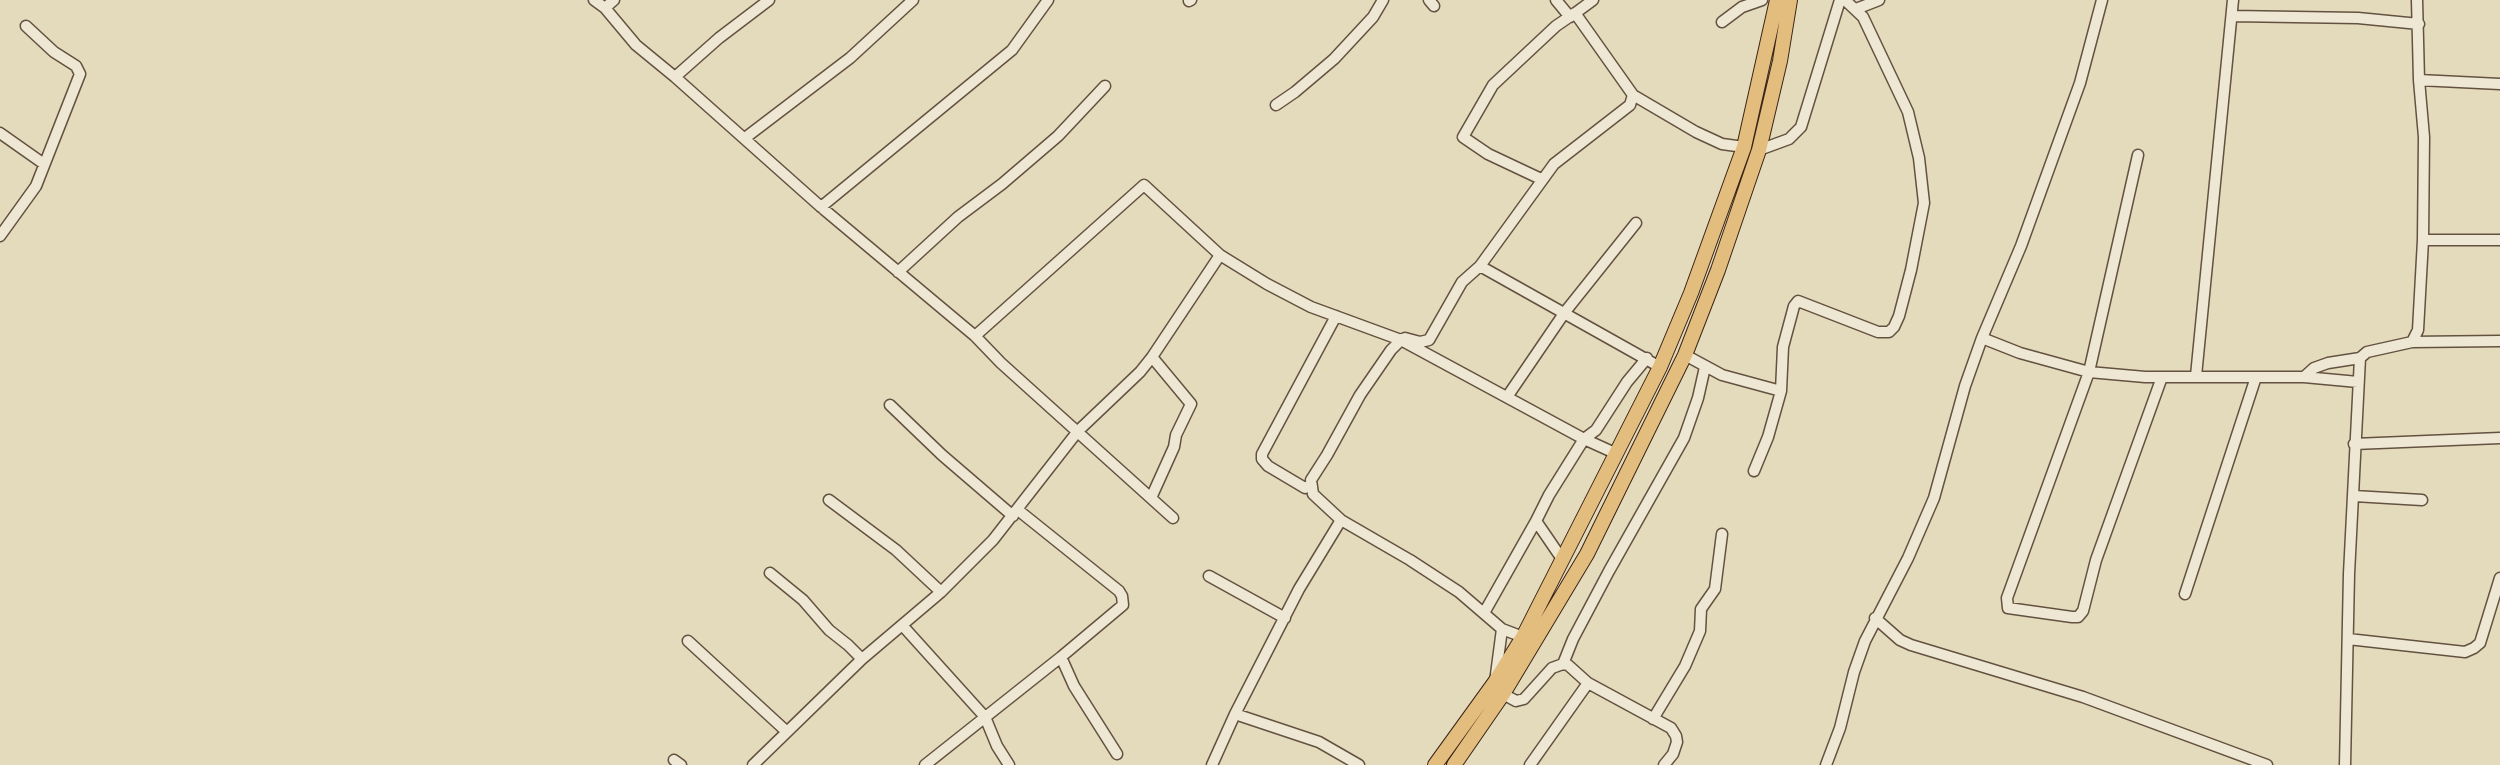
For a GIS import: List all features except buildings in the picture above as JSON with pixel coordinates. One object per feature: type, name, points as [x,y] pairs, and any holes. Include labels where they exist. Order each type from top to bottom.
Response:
[{"type":"main road","points":[[1435,765],[1495,682],[1523,637],[1660,367],[1744,147],[1777,0]]},
{"type":"main road","points":[[1454,765],[1503,694],[1587,554],[1685,355],[1718,270],[1759,150],[1780,61],[1790,0]]},
{"type":"street","points":[[594,0],[604,8],[636,45],[745,138],[821,207],[975,336],[1000,363],[1173,518]]},
{"type":"street","points":[[604,8],[614,0]]},
{"type":"street","points":[[675,77],[719,38],[769,0]]},
{"type":"street","points":[[745,138],[850,58],[913,0]]},
{"type":"street","points":[[821,207],[1012,50],[1048,0]]},
{"type":"street","points":[[1276,105],[1334,59],[1373,17],[1383,0]]},
{"type":"street","points":[[1556,0],[1570,17],[1575,13]]},
{"type":"street","points":[[1541,179],[1488,153],[1463,137],[1493,85],[1556,27],[1593,0]]},
{"type":"street","points":[[1722,22],[1739,3],[1762,0]]},
{"type":"street","points":[[1759,150],[1790,139],[1801,127],[1840,0]]},
{"type":"street","points":[[1754,471],[1768,437],[1781,391],[1783,347],[1796,303],[1802,301],[1878,332],[1889,332],[1899,316],[1920,227],[1924,196],[1912,124],[1867,24],[1856,9],[1845,0]]},
{"type":"street","points":[[1856,9],[1880,0]]},
{"type":"street","points":[[1826,765],[1843,718],[1854,672],[1875,618],[1908,558],[1934,498],[1945,466],[1959,406],[1982,338],[2022,246],[2080,83],[2102,0]]},
{"type":"street","points":[[2196,376],[2233,0]]},
{"type":"street","points":[[2412,342],[2418,330],[2423,240],[2424,137],[2419,80],[2417,0]]},
{"type":"street","points":[[1575,13],[1633,95],[1696,132],[1722,144],[1744,147]]},
{"type":"street","points":[[2232,16],[2325,16],[2419,24]]},
{"type":"street","points":[[0,236],[36,186],[80,74],[76,66],[54,52],[26,26]]},
{"type":"street","points":[[2419,80],[2500,84]]},
{"type":"street","points":[[898,272],[958,217],[1002,184],[1058,136],[1105,86]]},
{"type":"street","points":[[1523,637],[1502,629],[1459,592],[1341,520],[1317,500],[1310,485],[1311,480],[1360,395],[1401,340],[1405,338],[1420,342],[1429,340],[1462,282],[1480,266],[1541,179],[1569,150],[1630,105],[1633,95]]},
{"type":"street","points":[[0,134],[44,164]]},
{"type":"street","points":[[2138,155],[2089,372],[2007,598],[2008,608],[2072,617],[2084,611],[2096,560],[2162,377]]},
{"type":"street","points":[[975,336],[1141,185],[1144,185],[1220,255],[1267,284],[1311,306],[1401,340],[1584,439],[1617,454]]},
{"type":"street","points":[[1507,397],[1565,312],[1636,223]]},
{"type":"street","points":[[2423,240],[2500,240]]},
{"type":"street","points":[[753,765],[862,659],[941,592],[1015,513],[1078,431],[1140,372],[1152,357],[1220,255]]},
{"type":"street","points":[[1480,266],[1660,367]]},
{"type":"street","points":[[1310,485],[1305,488],[1268,465],[1262,459],[1262,453],[1336,316]]},
{"type":"street","points":[[2418,330],[2430,341]]},
{"type":"street","points":[[1982,338],[2020,353],[2089,372],[2162,377],[2304,377],[2358,382]]},
{"type":"street","points":[[2304,377],[2314,369],[2328,363],[2360,358],[2367,352],[2412,342],[2500,341]]},
{"type":"street","points":[[1685,355],[1722,375],[1781,391]]},
{"type":"street","points":[[1151,498],[1191,404],[1152,357]]},
{"type":"street","points":[[1484,612],[1549,495],[1584,439],[1596,430],[1627,382],[1647,358]]},
{"type":"street","points":[[2345,765],[2354,444],[2360,358]]},
{"type":"street","points":[[1563,664],[1582,622],[1684,438],[1698,398],[1705,367]]},
{"type":"street","points":[[2185,594],[2256,377]]},
{"type":"street","points":[[890,405],[948,461],[1122,596],[1123,604],[1061,657],[925,765]]},
{"type":"street","points":[[2354,444],[2500,438]]},
{"type":"street","points":[[2354,496],[2422,500]]},
{"type":"street","points":[[829,500],[896,550],[941,592]]},
{"type":"street","points":[[1212,765],[1235,714],[1285,618],[1313,565],[1341,520]]},
{"type":"street","points":[[1536,520],[1562,559]]},
{"type":"street","points":[[1653,719],[1685,666],[1700,631],[1701,609],[1715,589],[1722,534]]},
{"type":"street","points":[[770,573],[803,600],[814,615],[862,659]]},
{"type":"street","points":[[1209,576],[1285,618]]},
{"type":"street","points":[[2348,639],[2465,652],[2480,644],[2500,578]]},
{"type":"street","points":[[1875,618],[1900,640],[1911,645],[2083,697],[2267,765]]},
{"type":"street","points":[[902,625],[984,717],[997,746],[1009,765]]},
{"type":"street","points":[[1502,629],[1495,682],[1503,694],[1516,701],[1524,699],[1552,668],[1563,664],[1568,665],[1588,683],[1671,728],[1676,736],[1673,754],[1665,765]]},
{"type":"street","points":[[688,641],[786,731]]},
{"type":"street","points":[[1061,657],[1074,686],[1117,754]]},
{"type":"street","points":[[1530,765],[1588,683]]},
{"type":"street","points":[[1235,714],[1319,742],[1359,765]]}]
